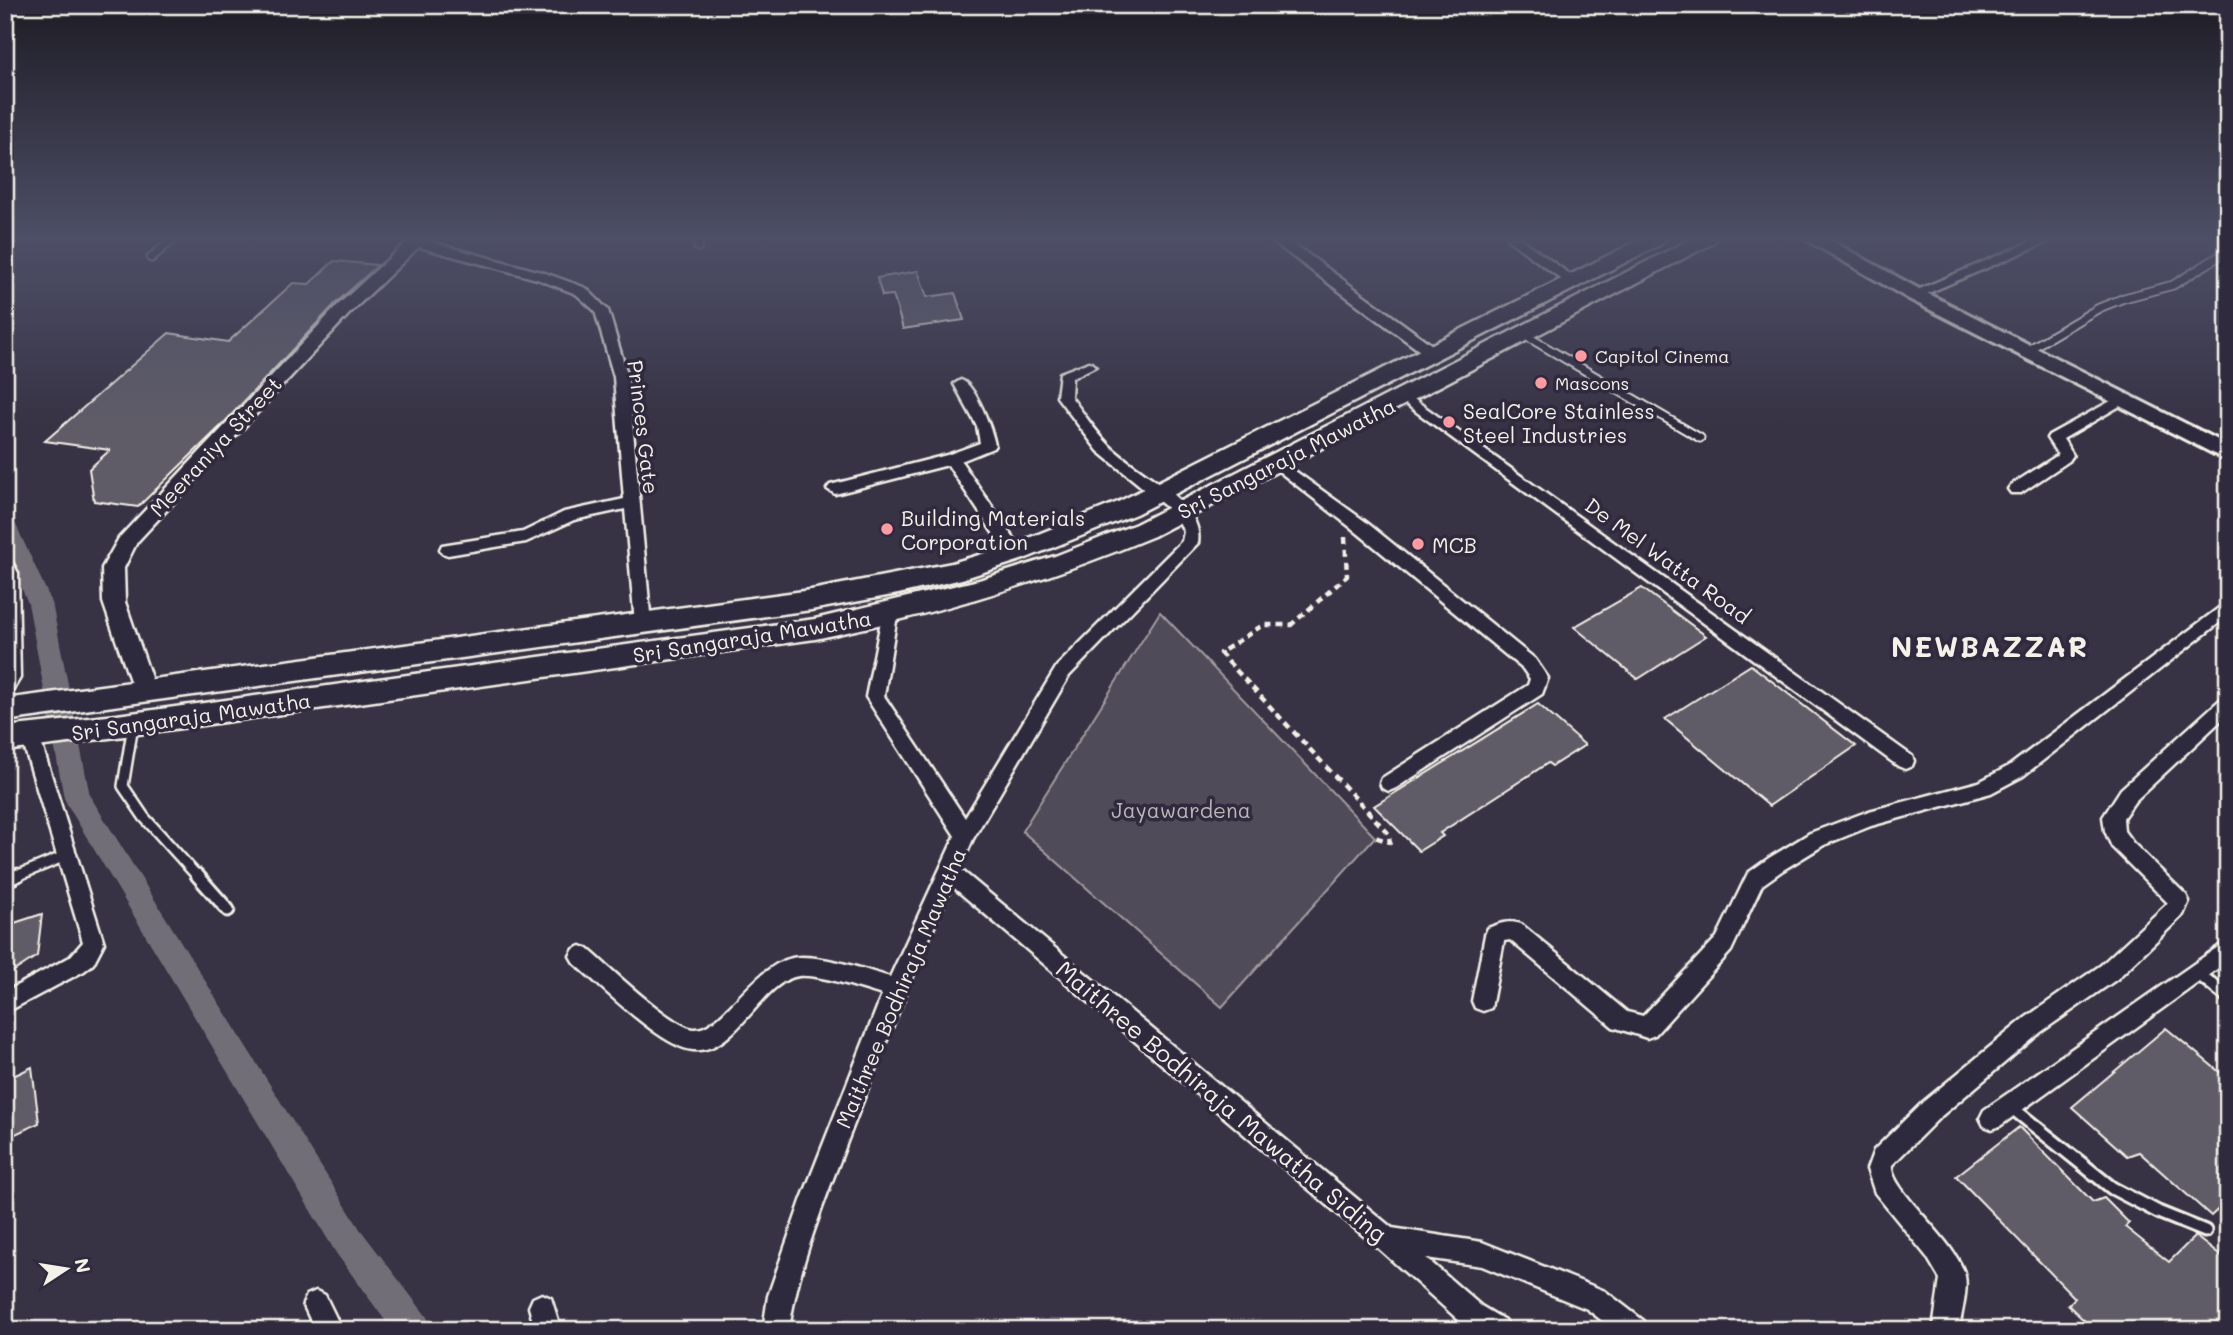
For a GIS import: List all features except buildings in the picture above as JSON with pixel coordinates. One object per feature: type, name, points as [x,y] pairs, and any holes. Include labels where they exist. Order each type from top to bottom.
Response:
[{"type":"main road","points":[[1443,362],[1540,301]]},
{"type":"main road","points":[[1443,362],[1523,334],[1586,301]]},
{"type":"main road","points":[[1928,301],[2228,453]]},
{"type":"main road","name":"Sri Sangaraja Mawatha","points":[[28,737],[815,629],[889,615],[1030,576],[1089,555],[1183,512],[1405,396],[1443,362]]},
{"type":"main road","name":"Sri Sangaraja Mawatha","points":[[5,710],[643,624],[898,585],[1015,553],[1160,493],[1443,362]]},
{"type":"street","name":"Meeraniya Street","points":[[145,692],[114,602],[113,568],[129,538],[352,301]]},
{"type":"street","name":"Princes Gate","points":[[592,301],[601,310],[621,377],[643,624]]},
{"type":"street","points":[[1361,301],[1443,362]]},
{"type":"street","points":[[1089,366],[1065,376],[1065,397],[1103,448],[1183,512]]},
{"type":"street","points":[[835,489],[952,458],[988,445],[984,426],[961,384]]},
{"type":"street","name":"De Mel Watta Road","points":[[1405,396],[1905,761]]},
{"type":"street","points":[[2016,489],[2064,458],[2066,455],[2054,438],[2120,400]]},
{"type":"street","points":[[952,458],[1015,553]]},
{"type":"street","points":[[1276,463],[1360,526],[1530,664],[1539,678],[1536,689],[1389,783]]},
{"type":"street","points":[[448,549],[526,537],[570,516],[632,502]]},
{"type":"street","name":"Maithree Bodhiraja Mawatha","points":[[776,1330],[781,1296],[813,1201],[895,989],[947,870],[1063,671],[1190,543],[1192,532],[1183,512]]},
{"type":"street","points":[[5,564],[10,573],[11,678],[5,688]]},
{"type":"street","points":[[1483,1001],[1495,935],[1514,931],[1621,1020],[1647,1028],[1724,944],[1755,879],[1817,839],[1869,819],[1958,797],[1984,788],[2016,771],[2228,607]]},
{"type":"street","points":[[889,615],[875,697],[965,835]]},
{"type":"street","points":[[1946,1330],[1953,1277],[1936,1248],[1883,1185],[1879,1169],[1882,1158],[1931,1111],[2034,1025],[2109,972],[2176,909],[2179,901],[2168,887],[2146,868],[2115,834],[2113,817],[2128,794],[2228,703]]},
{"type":"street","points":[[5,1003],[77,964],[94,943],[28,737]]},
{"type":"street","name":"Maithree Bodhiraja Mawatha Siding","points":[[947,870],[1387,1239],[1472,1315],[1497,1330]]},
{"type":"street","points":[[2001,1112],[2228,949]]},
{"type":"street","points":[[581,956],[666,1028],[693,1040],[714,1035],[778,973],[800,966],[845,974],[895,989]]},
{"type":"street","points":[[1387,1239],[1482,1254],[1596,1300],[1635,1330]]},
{"type":"street","points":[[316,1304],[329,1330]]},
{"type":"lane","points":[[2026,351],[2099,308],[2116,301]]},
{"type":"lane","points":[[1523,334],[1700,438]]},
{"type":"lane","points":[[125,725],[123,786],[144,817],[228,911]]},
{"type":"lane","points":[[5,881],[65,856]]},
{"type":"lane","points":[[2196,972],[2228,997]]},
{"type":"lane","points":[[2001,1112],[2112,1188],[2158,1212],[2205,1231]]},
{"type":"path","points":[[1360,526],[1344,537],[1347,576],[1291,625],[1263,625],[1220,653],[1388,833],[1390,842],[1375,837]]},
{"type":"green space","name":"Jayawardena","points":[[1160,612],[1375,837],[1222,1007],[1022,831]]},
{"type":"waterway","points":[[5,525],[40,603],[77,798],[348,1241],[414,1330]]},
{"type":"place","name":"Capitol Cinema","points":[[1581,356]]},
{"type":"place","name":"Mascons","points":[[1541,383]]},
{"type":"place","name":"SealCore Stainless Steel Industries","points":[[1449,422]]},
{"type":"place","name":"Building Materials Corporation","points":[[887,529]]},
{"type":"place","name":"MCB","points":[[1418,544]]},
{"type":"district","name":"NEWBAZZAR","points":[[1990,646]]}]
